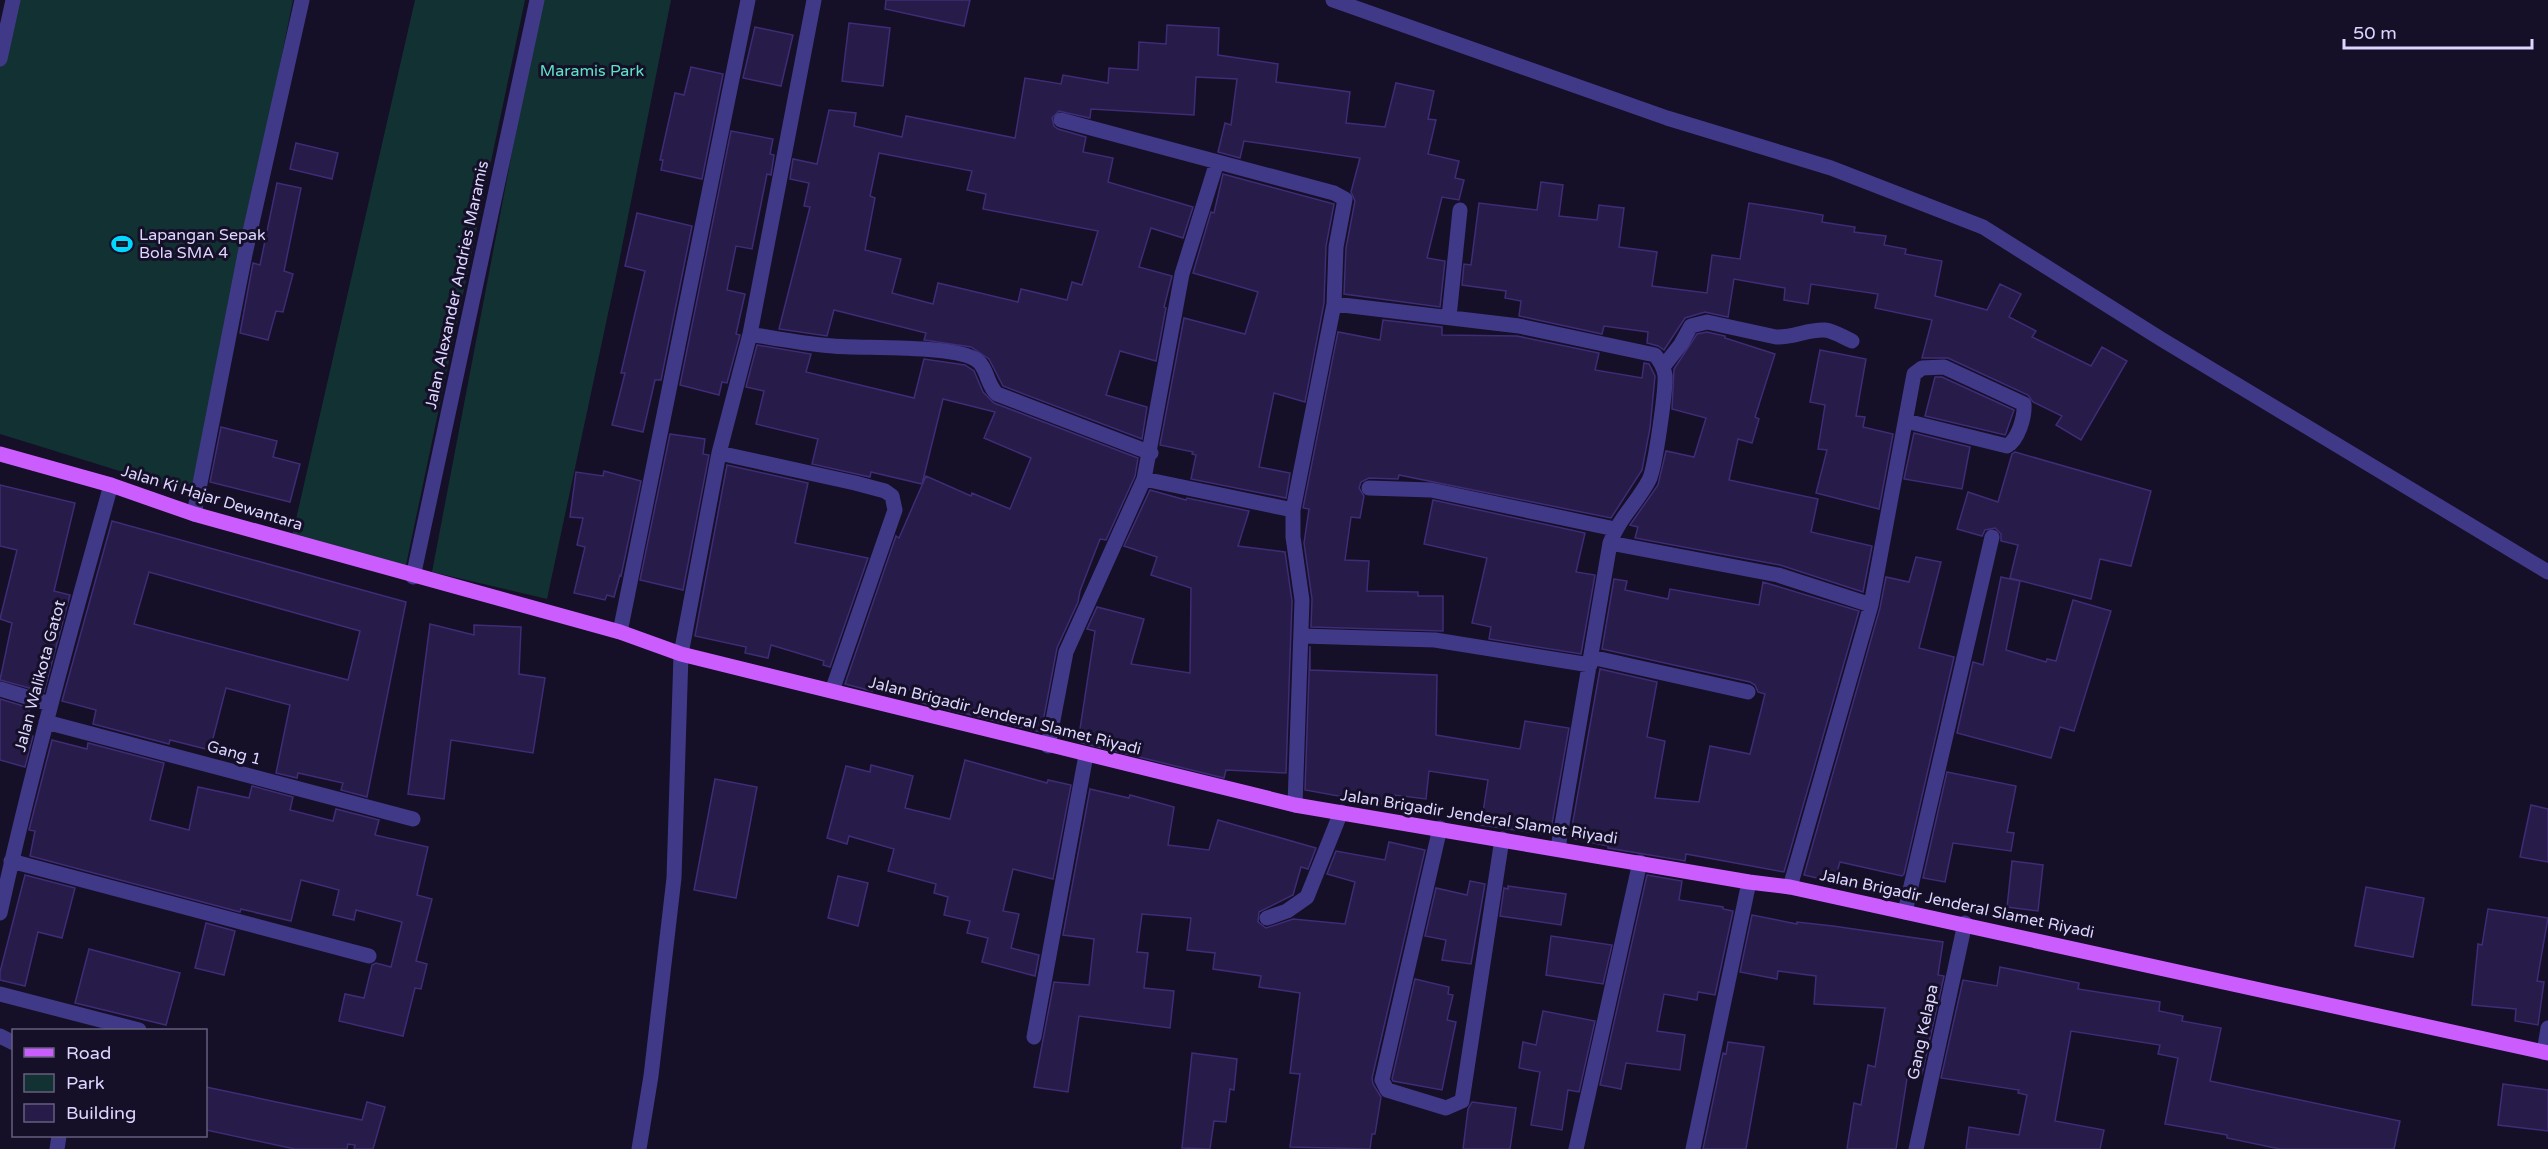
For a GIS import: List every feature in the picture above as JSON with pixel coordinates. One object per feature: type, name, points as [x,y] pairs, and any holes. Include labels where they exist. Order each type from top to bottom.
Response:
[{"type":"main road","name":"Jalan Ki Hajar Dewantara","points":[[0,454],[111,485],[194,514],[413,577]]},
{"type":"main road","name":"Jalan Brigadir Jenderal Slamet Riyadi","points":[[413,577],[620,632],[681,654],[1295,805],[1790,887],[1965,923],[2546,1052]]},
{"type":"street","points":[[0,59],[13,0]]},
{"type":"street","points":[[194,514],[245,254],[302,0]]},
{"type":"street","name":"Jalan Alexander Andries Maramis","points":[[413,577],[537,0]]},
{"type":"street","points":[[620,632],[748,0]]},
{"type":"street","points":[[639,1149],[651,1076],[674,878],[681,654],[719,453],[750,334],[813,0]]},
{"type":"street","points":[[1333,0],[1667,118],[1831,168],[1983,227],[2161,339],[2548,572]]},
{"type":"street","points":[[1061,120],[1334,193],[1345,199],[1336,247],[1334,304],[1293,510],[1293,537],[1302,600],[1295,805]]},
{"type":"street","points":[[1048,746],[1066,652],[1144,479],[1151,453],[1182,273],[1217,162]]},
{"type":"street","points":[[1449,317],[1460,210]]},
{"type":"street","points":[[1334,304],[1530,328],[1655,355],[1663,367],[1664,388],[1654,466],[1649,480],[1613,536],[1558,848]]},
{"type":"street","points":[[1663,367],[1681,344],[1686,331],[1697,323],[1707,322],[1786,338],[1822,330],[1852,341]]},
{"type":"street","points":[[750,334],[832,346],[933,349],[971,356],[979,362],[991,388],[997,394],[1151,453]]},
{"type":"street","points":[[1790,887],[1871,604],[1914,374],[1930,366],[1944,367],[2024,404],[2015,439],[2007,446],[1906,421]]},
{"type":"street","points":[[719,453],[855,483],[885,491],[892,496],[895,510],[832,691]]},
{"type":"street","points":[[1144,479],[1293,510]]},
{"type":"street","name":"Jalan Walikota Gatot","points":[[0,912],[8,851],[111,485]]},
{"type":"street","points":[[1369,488],[1431,490],[1778,575],[1871,604]]},
{"type":"street","points":[[1905,912],[1992,537]]},
{"type":"street","points":[[1302,636],[1435,640],[1591,661],[1748,692]]},
{"type":"street","points":[[0,689],[50,704]]},
{"type":"street","name":"Gang 1","points":[[46,722],[413,819]]},
{"type":"street","points":[[1034,1037],[1086,755]]},
{"type":"street","points":[[1267,918],[1287,911],[1307,897],[1341,812]]},
{"type":"street","points":[[1440,828],[1382,1080],[1387,1090],[1446,1108],[1462,1101],[1502,839]]},
{"type":"street","points":[[8,851],[369,956]]},
{"type":"street","points":[[1576,1149],[1640,862]]},
{"type":"street","points":[[1693,1149],[1749,882]]},
{"type":"street","name":"Gang Kelapa","points":[[1916,1149],[1965,923]]},
{"type":"street","points":[[0,994],[135,1029]]},
{"type":"street","points":[[2546,1052],[2548,1028]]},
{"type":"green space","name":"Lapangan Sepak Bola SMA 4","points":[[15,0],[293,0],[194,494],[0,434],[0,55]]},
{"type":"green space","name":"Maramis Park","points":[[415,0],[525,0],[405,570],[291,541]]},
{"type":"green space","name":"Maramis Park","points":[[541,0],[671,0],[618,267],[547,599],[432,572]]},
{"type":"building","points":[[886,0],[970,0],[964,26],[885,9]]},
{"type":"building","points":[[849,23],[890,28],[883,86],[842,81]]},
{"type":"building","points":[[1167,25],[1219,28],[1218,55],[1278,64],[1276,82],[1350,92],[1346,123],[1385,127],[1396,83],[1434,91],[1428,119],[1436,120],[1428,154],[1459,161],[1455,178],[1464,180],[1459,200],[1442,197],[1427,258],[1445,261],[1440,307],[1344,294],[1346,248],[1355,201],[1351,192],[1360,158],[1244,141],[1240,158],[1218,152],[1225,123],[1231,125],[1237,79],[1196,77],[1194,115],[1091,109],[1090,118],[1059,111],[1052,118],[1054,126],[1058,129],[1086,137],[1083,152],[1113,158],[1108,182],[1193,207],[1183,238],[1151,228],[1139,267],[1172,276],[1164,307],[1166,308],[1156,361],[1120,351],[1106,395],[1147,407],[1142,439],[1003,386],[989,359],[971,347],[924,340],[926,333],[834,310],[827,336],[779,329],[810,207],[804,206],[809,183],[790,179],[793,159],[817,164],[829,110],[856,113],[854,126],[902,137],[906,116],[1015,138],[1025,78],[1061,84],[1063,75],[1108,83],[1109,68],[1138,70],[1139,42],[1166,44]],"holes":[[[879,153],[972,171],[967,190],[986,194],[983,209],[1098,231],[1082,285],[1072,282],[1067,300],[1021,289],[1018,302],[938,283],[933,304],[892,293],[901,259],[865,250],[875,198],[870,196]]]},
{"type":"building","points":[[755,27],[793,35],[781,86],[743,78]]},
{"type":"building","points":[[691,67],[723,74],[702,179],[661,170],[663,160],[660,160],[675,93],[684,95]]},
{"type":"building","points":[[731,131],[773,139],[770,154],[774,155],[771,175],[767,174],[752,249],[736,246],[727,290],[745,294],[736,334],[740,335],[727,383],[722,382],[719,395],[680,385]]},
{"type":"building","points":[[296,143],[338,153],[332,179],[290,169]]},
{"type":"building","points":[[1223,174],[1334,204],[1326,246],[1324,303],[1305,402],[1274,393],[1259,467],[1290,473],[1286,498],[1191,479],[1196,455],[1192,454],[1193,452],[1160,445],[1184,318],[1245,334],[1258,292],[1193,273],[1211,212],[1214,213]]},
{"type":"building","points":[[1541,182],[1563,185],[1559,216],[1597,220],[1599,205],[1624,208],[1619,247],[1657,252],[1652,286],[1707,293],[1712,255],[1740,259],[1749,203],[1794,210],[1823,215],[1822,222],[1855,227],[1854,232],[1886,236],[1884,245],[1906,249],[1905,254],[1942,261],[1935,296],[1987,310],[2000,284],[2021,294],[2009,317],[2036,331],[2032,337],[2091,366],[2102,347],[2127,361],[2081,440],[2056,425],[2062,416],[2033,402],[2028,395],[1948,358],[1922,358],[1932,320],[1875,308],[1878,294],[1811,284],[1808,304],[1784,300],[1785,288],[1734,279],[1728,317],[1705,312],[1685,318],[1664,350],[1647,343],[1648,332],[1604,326],[1602,334],[1519,316],[1521,301],[1505,298],[1506,291],[1462,285],[1464,264],[1471,265],[1479,203],[1537,210]]},
{"type":"building","points":[[277,183],[301,188],[284,271],[293,274],[283,312],[276,311],[268,340],[240,333],[253,263],[260,265]]},
{"type":"building","points":[[637,213],[692,226],[661,380],[655,380],[643,432],[612,425],[625,373],[621,373],[645,271],[625,266]]},
{"type":"building","points":[[1383,320],[1442,327],[1442,335],[1517,336],[1599,353],[1595,370],[1642,378],[1644,363],[1649,364],[1655,376],[1650,428],[1642,470],[1611,518],[1399,475],[1398,479],[1369,478],[1361,482],[1359,488],[1364,496],[1360,518],[1351,517],[1345,560],[1369,561],[1367,591],[1418,592],[1418,596],[1443,596],[1443,631],[1311,627],[1312,599],[1304,543],[1309,509],[1303,508],[1338,332],[1380,340]]},
{"type":"building","points":[[1707,332],[1775,354],[1755,417],[1759,419],[1752,443],[1738,439],[1729,480],[1818,499],[1811,532],[1872,546],[1863,592],[1780,565],[1635,538],[1638,527],[1630,525],[1658,485],[1666,451],[1694,457],[1706,418],[1672,409],[1674,369],[1697,334]]},
{"type":"building","points":[[757,345],[811,354],[806,372],[914,398],[924,359],[965,365],[974,371],[983,392],[994,403],[1138,458],[1135,476],[1106,540],[1100,539],[1078,602],[1057,648],[1041,732],[922,703],[925,694],[877,680],[872,691],[845,684],[896,536],[899,538],[926,476],[971,496],[972,493],[1010,509],[1031,458],[984,438],[995,412],[943,399],[922,484],[871,472],[870,477],[812,464],[818,439],[756,424],[764,391],[746,387]]},
{"type":"building","points":[[1820,350],[1866,359],[1856,416],[1865,417],[1863,427],[1893,434],[1879,509],[1816,493],[1827,450],[1818,449],[1825,405],[1810,402]]},
{"type":"building","points":[[1935,377],[1942,377],[2014,410],[2005,435],[1925,416]]},
{"type":"building","points":[[221,427],[277,441],[273,457],[300,464],[290,502],[210,482]]},
{"type":"building","points":[[1914,433],[1970,447],[1962,489],[1904,479]]},
{"type":"building","points":[[670,434],[705,439],[703,454],[709,455],[683,590],[640,580]]},
{"type":"building","points":[[2015,452],[2151,491],[2131,566],[2100,559],[2091,599],[2010,578],[2018,545],[2001,541],[2001,534],[1995,528],[1985,530],[1982,536],[1957,529],[1968,492],[1998,502],[2012,454]]},
{"type":"building","points":[[727,465],[808,483],[795,543],[868,558],[830,667],[823,665],[824,661],[771,645],[768,658],[745,653],[746,647],[695,636]]},
{"type":"building","points":[[604,471],[641,481],[621,576],[614,597],[607,595],[605,600],[574,593],[585,547],[577,545],[583,518],[570,517],[576,472],[603,476]]},
{"type":"building","points":[[0,485],[75,503],[54,591],[70,595],[44,692],[0,680],[12,623],[0,619],[17,550],[0,546]]},
{"type":"building","points":[[1150,490],[1186,500],[1187,498],[1249,511],[1238,546],[1285,552],[1292,601],[1286,773],[1226,770],[1224,778],[1078,742],[1095,631],[1087,629],[1097,607],[1144,619],[1131,664],[1190,673],[1191,588],[1151,575],[1157,557],[1124,546]]},
{"type":"building","points":[[1433,500],[1585,533],[1576,572],[1595,575],[1581,654],[1489,639],[1491,627],[1472,623],[1487,558],[1424,544]]},
{"type":"building","points":[[112,521],[406,602],[367,797],[341,790],[343,783],[298,773],[297,778],[276,773],[290,705],[226,688],[210,750],[170,740],[169,744],[93,724],[96,710],[62,701]],"holes":[[[149,572],[360,631],[348,680],[134,624]]]},
{"type":"building","points":[[1916,557],[1941,562],[1919,648],[1954,657],[1904,874],[1902,876],[1840,862],[1834,882],[1804,875],[1880,608],[1886,577],[1909,582]]},
{"type":"building","points":[[2001,577],[2020,581],[2006,650],[2046,662],[2047,659],[2056,661],[2073,600],[2111,611],[2074,731],[2060,727],[2051,758],[1957,733],[1973,662],[1983,665]]},
{"type":"building","points":[[1614,579],[1627,581],[1625,590],[1668,599],[1670,589],[1759,605],[1763,582],[1859,611],[1784,872],[1686,854],[1685,861],[1608,848],[1608,846],[1570,838],[1600,669],[1657,682],[1647,737],[1665,741],[1655,798],[1699,802],[1710,746],[1750,754],[1765,694],[1758,692],[1755,685],[1750,682],[1602,649]]},
{"type":"building","points":[[430,624],[474,635],[474,625],[521,627],[519,674],[545,678],[533,753],[451,740],[444,799],[408,794]]},
{"type":"building","points":[[1310,646],[1310,670],[1437,675],[1436,735],[1520,749],[1525,721],[1569,728],[1550,835],[1481,825],[1488,780],[1429,771],[1426,799],[1395,795],[1394,806],[1305,790]]},
{"type":"building","points":[[0,699],[30,708],[23,733],[33,736],[25,767],[0,760]]},
{"type":"building","points":[[52,740],[87,749],[88,743],[164,763],[150,820],[189,830],[198,787],[249,798],[252,786],[293,797],[290,810],[333,821],[336,809],[379,820],[375,835],[428,847],[417,895],[432,899],[416,961],[427,964],[421,989],[415,988],[403,1036],[339,1021],[345,994],[364,998],[372,965],[376,963],[391,967],[402,922],[356,910],[354,920],[333,915],[339,890],[301,880],[291,921],[241,909],[240,912],[30,856],[35,831],[29,830]]},
{"type":"building","points":[[965,760],[1047,783],[1048,780],[1071,785],[1053,879],[1013,869],[1003,911],[1019,914],[1011,948],[1039,955],[1035,976],[982,962],[988,938],[967,933],[970,921],[944,915],[948,897],[934,893],[936,884],[888,871],[894,849],[849,836],[847,844],[827,838],[846,766],[870,772],[871,765],[913,776],[905,808],[950,819]]},
{"type":"building","points":[[1947,772],[2016,786],[2007,832],[2014,833],[2011,851],[1953,843],[1945,882],[1923,878]]},
{"type":"building","points":[[715,779],[757,787],[736,898],[694,890]]},
{"type":"building","points":[[1090,789],[1129,798],[1130,795],[1174,807],[1168,845],[1209,850],[1218,820],[1316,848],[1308,869],[1301,867],[1293,895],[1259,912],[1258,922],[1266,928],[1293,919],[1345,924],[1355,882],[1327,874],[1336,851],[1385,860],[1389,842],[1425,850],[1372,1078],[1381,1097],[1370,1149],[1290,1147],[1300,1074],[1290,1073],[1300,993],[1259,987],[1261,976],[1213,969],[1215,953],[1187,950],[1191,918],[1142,914],[1137,952],[1148,953],[1144,988],[1174,991],[1170,1028],[1079,1016],[1068,1092],[1034,1087],[1054,982],[1089,985],[1094,939],[1063,935]]},
{"type":"building","points":[[2531,805],[2548,809],[2548,862],[2520,857]]},
{"type":"building","points":[[2012,861],[2043,865],[2038,911],[2007,907]]},
{"type":"building","points":[[25,875],[75,888],[62,938],[38,932],[25,986],[0,980],[0,972]]},
{"type":"building","points":[[1647,875],[1682,881],[1679,900],[1723,907],[1723,909],[1733,911],[1715,995],[1698,992],[1697,1000],[1664,994],[1657,1031],[1685,1035],[1680,1070],[1626,1063],[1621,1089],[1600,1085]]},
{"type":"building","points":[[838,876],[868,883],[858,926],[828,918]]},
{"type":"building","points":[[1470,881],[1485,884],[1471,964],[1442,960],[1446,940],[1425,936],[1436,888],[1467,895]]},
{"type":"building","points":[[1508,886],[1566,894],[1561,925],[1500,916],[1504,888],[1508,889]]},
{"type":"building","points":[[2366,887],[2424,898],[2413,957],[2355,946]]},
{"type":"building","points":[[2488,909],[2548,918],[2537,981],[2544,982],[2538,1025],[2515,1021],[2516,1009],[2472,1005],[2478,944],[2482,945]]},
{"type":"building","points":[[1752,915],[1797,924],[1797,922],[1833,926],[1943,942],[1938,975],[1944,976],[1922,1074],[1908,1072],[1896,1149],[1847,1149],[1854,1103],[1861,1105],[1868,1065],[1875,1067],[1885,1008],[1814,1004],[1816,976],[1778,971],[1777,979],[1740,972]]},
{"type":"building","points":[[206,923],[235,931],[224,975],[195,968]]},
{"type":"building","points":[[1551,936],[1612,945],[1603,984],[1546,975]]},
{"type":"building","points":[[89,949],[180,973],[166,1025],[75,1003]]},
{"type":"building","points":[[2000,967],[2079,983],[2078,989],[2160,1002],[2159,1011],[2183,1016],[2182,1021],[2221,1028],[2210,1081],[2400,1121],[2394,1149],[2280,1149],[2227,1138],[2227,1135],[2165,1124],[2178,1058],[2158,1054],[2160,1045],[2071,1031],[2055,1121],[2104,1130],[2100,1149],[1966,1149],[1969,1127],[2019,1135],[2027,1095],[2018,1093],[2019,1090],[1941,1078],[1963,980],[1997,986]]},
{"type":"building","points":[[1415,979],[1449,987],[1448,994],[1453,995],[1447,1020],[1456,1022],[1442,1090],[1392,1079]]},
{"type":"building","points":[[1543,1011],[1595,1021],[1579,1092],[1568,1090],[1562,1130],[1531,1125],[1540,1072],[1519,1068],[1523,1042],[1536,1045]]},
{"type":"building","points":[[1728,1042],[1764,1047],[1746,1149],[1703,1149],[1723,1053],[1726,1054]]},
{"type":"building","points":[[1192,1053],[1237,1059],[1234,1090],[1230,1089],[1226,1122],[1214,1121],[1210,1149],[1182,1148]]},
{"type":"building","points":[[2503,1084],[2548,1090],[2548,1131],[2498,1125]]},
{"type":"building","points":[[207,1087],[362,1120],[367,1102],[385,1107],[373,1149],[354,1149],[355,1145],[348,1144],[347,1149],[295,1149],[207,1130]]},
{"type":"building","points":[[1472,1102],[1516,1108],[1510,1149],[1463,1149],[1468,1109]]},
{"type":"place","name":"Lapangan Sepak Bola SMA 4","points":[[122,244]]}]
